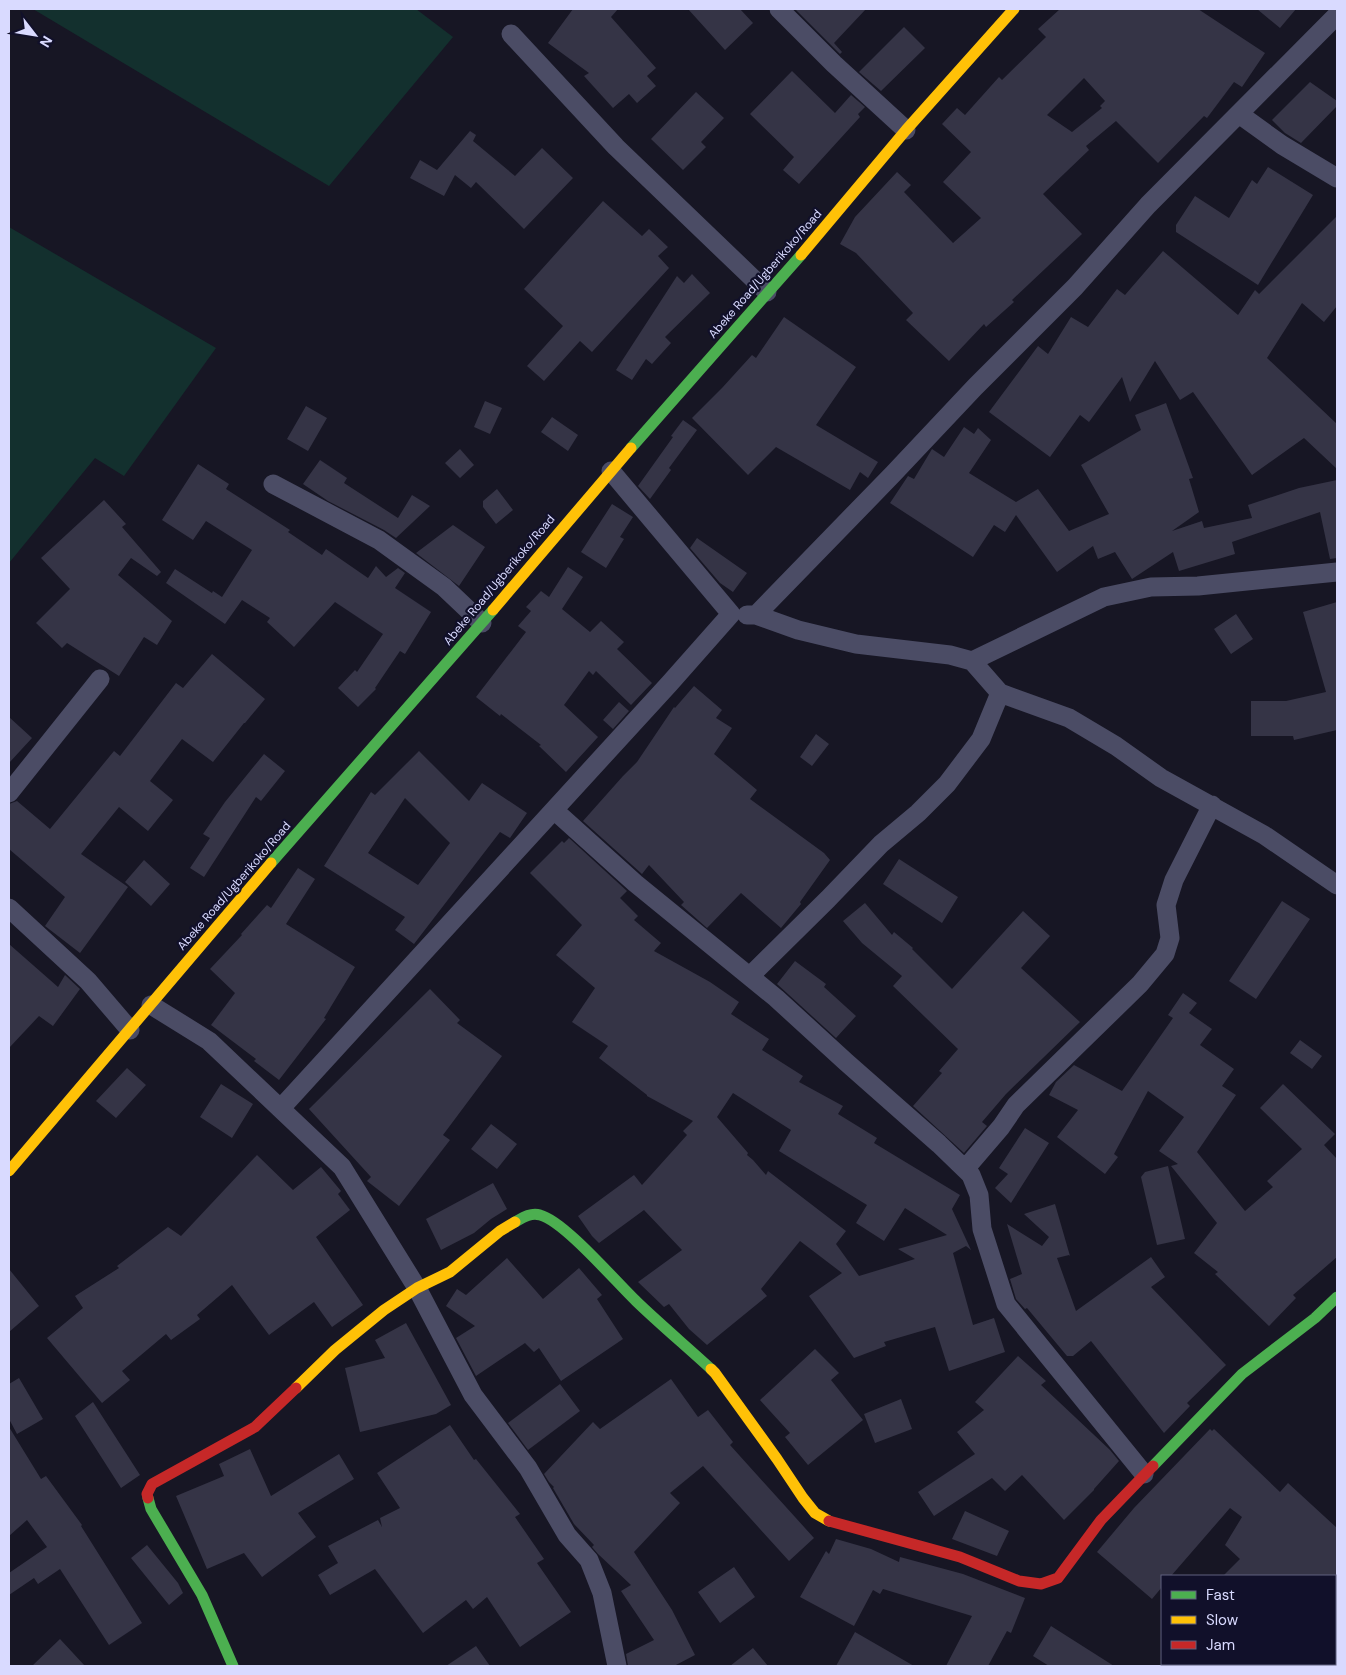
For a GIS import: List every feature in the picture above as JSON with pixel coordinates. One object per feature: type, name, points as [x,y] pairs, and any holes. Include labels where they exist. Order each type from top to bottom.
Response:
[{"type":"street","points":[[779,9],[834,64],[906,130]]},
{"type":"street","name":"Abeke Road/Ugberikoko/Road","points":[[9,1171],[268,867],[822,231],[906,130],[1014,9]]},
{"type":"street","points":[[756,615],[975,387],[1076,287],[1148,205],[1337,15]]},
{"type":"street","points":[[511,34],[616,147],[767,292]]},
{"type":"street","points":[[1239,114],[1282,145],[1337,178]]},
{"type":"street","points":[[611,471],[730,614],[756,615],[798,630],[856,644],[950,655],[972,661],[1000,694],[1069,718],[1116,746],[1161,778],[1264,835],[1337,886]]},
{"type":"street","points":[[273,484],[379,540],[444,587],[482,623]]},
{"type":"street","points":[[972,661],[1104,597],[1151,587],[1198,586],[1337,572]]},
{"type":"street","points":[[281,1108],[670,683],[730,614]]},
{"type":"street","points":[[9,793],[100,679]]},
{"type":"street","points":[[750,976],[881,844],[918,813],[947,784],[981,739],[1000,694]]},
{"type":"street","points":[[964,1169],[1001,1127],[1016,1105],[1140,984],[1165,954],[1170,938],[1166,905],[1174,880],[1212,806]]},
{"type":"street","points":[[554,810],[635,883],[776,998],[971,1175],[979,1195],[982,1229],[1006,1304],[1144,1474]]},
{"type":"street","points":[[9,908],[88,981],[130,1030]]},
{"type":"street","points":[[151,1005],[209,1041],[342,1167],[417,1288],[473,1395],[528,1468],[567,1535],[589,1560],[602,1593],[617,1666]]},
{"type":"street","points":[[233,1666],[202,1595],[151,1509],[147,1494],[152,1484],[255,1427],[335,1350],[384,1310],[417,1288],[450,1272],[500,1231],[525,1216],[538,1214],[566,1230],[637,1302],[714,1373],[803,1498],[816,1513],[833,1522],[960,1557],[1019,1581],[1041,1584],[1058,1578],[1101,1520],[1242,1374],[1316,1318],[1337,1298]]},
{"type":"green space","points":[[33,9],[416,9],[453,37],[329,186]]},
{"type":"green space","points":[[9,227],[216,348],[124,476],[95,458],[9,563]]},
{"type":"building","points":[[573,9],[618,9],[611,17],[656,68],[647,76],[656,86],[637,103],[629,94],[613,108],[584,76],[589,73],[548,43]]},
{"type":"building","points":[[688,9],[740,9],[753,23],[725,50]]},
{"type":"building","points":[[795,9],[866,9],[834,43],[842,52],[840,54]]},
{"type":"building","points":[[1060,9],[1198,9],[1265,53],[1242,87],[1234,82],[1207,118],[1204,116],[1158,163],[1116,121],[1086,146],[1089,150],[1043,194],[1082,234],[1012,300],[1014,302],[986,327],[984,324],[949,361],[906,320],[913,313],[856,253],[840,244],[855,217],[897,172],[911,185],[904,192],[953,243],[981,218],[943,182],[971,152],[942,124],[957,108],[965,115],[999,77],[1002,80],[1046,37],[1038,29]],"holes":[[[1084,78],[1105,101],[1100,106],[1102,108],[1072,132],[1047,115]]]},
{"type":"building","points":[[1257,9],[1296,9],[1280,28]]},
{"type":"building","points":[[904,27],[925,48],[881,91],[859,72]]},
{"type":"building","points":[[792,71],[835,113],[851,95],[865,107],[858,114],[860,117],[799,184],[783,170],[794,157],[750,114]]},
{"type":"building","points":[[1310,82],[1337,101],[1337,106],[1301,143],[1285,133],[1272,120]]},
{"type":"building","points":[[696,92],[724,118],[701,142],[706,147],[683,170],[651,139]]},
{"type":"building","points":[[470,131],[476,135],[473,141],[515,176],[542,148],[573,178],[524,229],[476,182],[471,188],[455,175],[444,196],[410,178],[420,160],[437,170]]},
{"type":"building","points":[[1268,167],[1313,195],[1258,285],[1176,232],[1176,225],[1195,196],[1229,218],[1252,180],[1257,184]]},
{"type":"building","points":[[603,201],[642,236],[649,229],[668,247],[658,256],[669,268],[592,352],[580,341],[544,381],[527,366],[563,326],[524,289]]},
{"type":"building","points":[[1337,216],[1337,306],[1324,322],[1302,303],[1267,358],[1337,424],[1337,469],[1304,438],[1252,475],[1193,392],[1180,400],[1155,361],[1130,402],[1122,377],[1089,422],[1080,415],[1050,457],[989,412],[1038,346],[1048,354],[1071,317],[1088,327],[1117,289],[1125,295],[1163,251],[1238,315],[1255,290],[1259,294]]},
{"type":"building","points":[[692,274],[710,293],[665,337],[671,343],[652,364],[646,359],[632,380],[616,370],[677,276],[684,283]]},
{"type":"building","points":[[784,317],[856,367],[816,425],[878,462],[868,478],[860,472],[850,490],[776,447],[748,475],[692,418],[752,355],[756,358]]},
{"type":"building","points":[[485,401],[502,408],[490,434],[474,427]]},
{"type":"building","points":[[1166,403],[1193,478],[1189,479],[1199,512],[1172,531],[1202,521],[1204,528],[1252,518],[1248,505],[1299,488],[1337,480],[1337,558],[1330,559],[1320,512],[1232,542],[1235,554],[1179,571],[1173,552],[1132,579],[1115,552],[1098,559],[1093,546],[1057,572],[1016,515],[1005,532],[994,525],[973,557],[890,503],[908,476],[914,479],[932,449],[944,457],[964,427],[974,434],[978,428],[991,440],[969,473],[1016,502],[1038,489],[1069,531],[1109,514],[1081,465],[1141,430],[1135,415]]},
{"type":"building","points":[[306,406],[327,418],[308,451],[287,439]]},
{"type":"building","points":[[552,417],[578,435],[568,451],[541,432]]},
{"type":"building","points":[[683,420],[697,430],[669,468],[671,470],[650,499],[638,486]]},
{"type":"building","points":[[460,449],[474,465],[460,478],[445,463]]},
{"type":"building","points":[[320,460],[347,478],[344,483],[398,518],[412,495],[430,506],[396,538],[328,501],[303,484]]},
{"type":"building","points":[[198,464],[229,484],[226,489],[290,530],[288,532],[322,555],[326,549],[368,578],[376,566],[386,577],[398,568],[405,573],[395,588],[431,612],[405,654],[400,651],[376,689],[358,707],[338,688],[355,670],[357,672],[383,634],[335,602],[294,647],[267,622],[270,618],[242,600],[225,624],[166,583],[175,569],[212,593],[213,591],[222,597],[252,550],[206,521],[193,540],[162,520]]},
{"type":"building","points":[[497,489],[513,510],[496,524],[483,507],[483,501]]},
{"type":"building","points":[[104,500],[126,524],[122,527],[161,572],[157,576],[131,558],[118,575],[172,621],[157,645],[144,637],[119,676],[67,643],[62,648],[36,623],[70,589],[41,558]]},
{"type":"building","points":[[612,504],[633,517],[620,537],[624,539],[606,568],[581,552]]},
{"type":"building","points":[[453,525],[485,547],[459,586],[416,553]]},
{"type":"building","points":[[697,538],[747,573],[733,592],[720,583],[690,548]]},
{"type":"building","points":[[568,567],[583,577],[562,609],[590,632],[601,621],[624,642],[617,649],[652,683],[631,705],[596,671],[593,675],[589,671],[564,705],[598,737],[566,772],[539,746],[541,745],[476,697],[526,632],[518,626],[531,611],[526,607],[541,591],[549,597]]},
{"type":"building","points":[[1337,602],[1337,730],[1294,740],[1293,736],[1251,736],[1251,701],[1286,701],[1326,692],[1303,612]]},
{"type":"building","points":[[1236,614],[1253,639],[1231,654],[1214,629]]},
{"type":"building","points":[[212,654],[265,699],[213,762],[182,739],[150,781],[173,800],[148,831],[119,807],[81,854],[128,887],[80,953],[45,926],[65,897],[9,849],[9,804],[17,801],[50,829],[114,751],[120,756],[176,683],[183,688]]},
{"type":"building","points":[[694,686],[722,710],[716,718],[732,728],[714,754],[757,790],[750,799],[824,853],[830,860],[800,902],[801,904],[781,928],[741,893],[707,928],[681,905],[684,902],[649,865],[642,874],[583,821],[637,762],[674,707]]},
{"type":"building","points":[[619,702],[629,711],[613,729],[603,720]]},
{"type":"building","points":[[9,717],[32,738],[9,763]]},
{"type":"building","points":[[816,734],[829,744],[812,766],[800,757]]},
{"type":"building","points":[[419,751],[469,801],[482,783],[527,813],[510,838],[500,832],[414,944],[395,930],[405,917],[324,866],[371,792],[375,795]],"holes":[[[405,798],[450,843],[418,885],[368,853]]]},
{"type":"building","points":[[264,754],[285,771],[261,801],[256,797],[204,877],[190,868],[210,838],[203,834],[225,802]]},
{"type":"building","points":[[569,838],[627,891],[620,898],[638,916],[634,920],[661,943],[654,951],[710,982],[739,1002],[731,1014],[769,1039],[762,1050],[803,1076],[799,1082],[843,1106],[838,1114],[877,1138],[874,1143],[960,1195],[952,1209],[971,1250],[966,1246],[953,1253],[973,1325],[994,1318],[1005,1352],[949,1371],[935,1327],[884,1342],[886,1346],[854,1358],[809,1296],[842,1273],[800,1241],[761,1289],[767,1296],[707,1345],[689,1329],[669,1304],[664,1307],[638,1282],[682,1250],[644,1210],[599,1243],[592,1236],[578,1216],[634,1175],[642,1185],[687,1135],[683,1131],[693,1121],[647,1096],[599,1058],[608,1046],[572,1022],[595,988],[556,955],[582,925],[530,873],[562,841],[564,843]],"holes":[[[733,1093],[791,1130],[779,1151],[867,1205],[856,1223],[884,1241],[905,1208],[947,1235],[898,1249],[915,1259],[859,1276],[836,1244],[846,1231],[768,1171],[766,1175],[747,1155],[748,1153],[717,1117]]]},
{"type":"building","points":[[899,859],[958,897],[942,923],[883,884]]},
{"type":"building","points":[[144,860],[170,884],[151,906],[125,882]]},
{"type":"building","points":[[298,868],[315,879],[286,924],[355,967],[324,1018],[326,1019],[279,1080],[254,1061],[256,1059],[211,1025],[235,993],[210,969],[267,905],[271,908]]},
{"type":"building","points":[[1282,901],[1310,919],[1256,999],[1229,981]]},
{"type":"building","points":[[865,903],[892,935],[894,932],[913,948],[952,989],[1023,911],[1050,936],[1021,968],[1080,1022],[1006,1094],[982,1122],[987,1126],[964,1153],[913,1106],[942,1073],[939,1071],[958,1049],[893,986],[902,976],[862,943],[843,921]]},
{"type":"building","points":[[9,944],[58,987],[65,975],[80,989],[53,1026],[39,1016],[9,1048]]},
{"type":"building","points":[[795,961],[826,984],[824,987],[856,1016],[836,1038],[777,984]]},
{"type":"building","points":[[430,989],[460,1020],[457,1023],[502,1056],[443,1135],[450,1140],[399,1206],[367,1181],[371,1177],[309,1109]]},
{"type":"building","points":[[1183,993],[1197,1003],[1189,1013],[1212,1029],[1200,1045],[1234,1069],[1222,1086],[1236,1095],[1197,1152],[1245,1211],[1273,1187],[1267,1181],[1302,1149],[1260,1108],[1283,1084],[1335,1134],[1324,1145],[1337,1159],[1337,1257],[1293,1295],[1296,1298],[1269,1326],[1215,1274],[1218,1272],[1194,1253],[1217,1223],[1171,1166],[1178,1164],[1159,1151],[1184,1117],[1148,1091],[1114,1154],[1118,1157],[1105,1174],[1057,1137],[1078,1110],[1049,1095],[1056,1082],[1074,1065],[1122,1091],[1173,1018],[1168,1015]]},
{"type":"building","points":[[1300,1040],[1322,1056],[1312,1069],[1290,1053]]},
{"type":"building","points":[[127,1068],[146,1085],[116,1118],[96,1101]]},
{"type":"building","points":[[221,1084],[253,1104],[232,1138],[200,1117]]},
{"type":"building","points":[[491,1124],[517,1144],[497,1169],[471,1149]]},
{"type":"building","points":[[1025,1128],[1049,1143],[1011,1203],[995,1188],[1008,1174],[999,1168]]},
{"type":"building","points":[[257,1155],[293,1190],[321,1167],[341,1191],[338,1194],[350,1210],[316,1237],[363,1305],[332,1327],[314,1302],[269,1335],[232,1285],[197,1315],[200,1319],[171,1340],[166,1334],[122,1371],[130,1380],[102,1403],[47,1338],[83,1308],[75,1296],[119,1268],[117,1266],[168,1227],[181,1236]]},
{"type":"building","points":[[1168,1166],[1185,1239],[1157,1245],[1141,1177],[1145,1172]]},
{"type":"building","points":[[493,1183],[507,1209],[474,1233],[441,1250],[426,1219]]},
{"type":"building","points":[[1055,1204],[1070,1256],[1057,1258],[1076,1311],[1151,1257],[1165,1277],[1151,1287],[1226,1365],[1187,1403],[1190,1406],[1164,1433],[1091,1341],[1073,1356],[1067,1356],[1027,1308],[1025,1309],[1016,1299],[1010,1279],[1022,1274],[1007,1224],[1042,1246],[1049,1237],[1024,1214]]},
{"type":"building","points":[[507,1258],[543,1299],[579,1268],[602,1295],[597,1299],[623,1339],[561,1381],[539,1348],[534,1352],[525,1343],[476,1376],[456,1338],[475,1326],[446,1306],[457,1289],[466,1295]]},
{"type":"building","points":[[9,1269],[39,1306],[9,1332]]},
{"type":"building","points":[[406,1323],[451,1405],[436,1414],[360,1432],[345,1368],[385,1358],[375,1340]]},
{"type":"building","points":[[815,1349],[839,1373],[831,1380],[863,1420],[808,1465],[785,1437],[790,1433],[760,1400]]},
{"type":"building","points":[[1018,1356],[1046,1381],[1041,1385],[1110,1450],[1119,1461],[1064,1520],[1022,1475],[1005,1491],[992,1478],[934,1516],[918,1492],[975,1454],[957,1432],[984,1410],[975,1402]]},
{"type":"building","points":[[19,1378],[43,1419],[17,1434],[9,1419],[9,1384]]},
{"type":"building","points":[[671,1379],[698,1417],[708,1410],[733,1442],[730,1445],[814,1538],[789,1561],[703,1466],[670,1493],[680,1503],[634,1552],[672,1610],[695,1655],[674,1666],[628,1666],[626,1654],[654,1640],[621,1591],[631,1585],[592,1547],[594,1545],[574,1524],[554,1487],[544,1474],[593,1422],[600,1429]]},
{"type":"building","points":[[560,1384],[580,1411],[528,1450],[508,1423]]},
{"type":"building","points":[[901,1399],[912,1429],[875,1443],[864,1414]]},
{"type":"building","points":[[93,1402],[140,1475],[121,1488],[75,1416]]},
{"type":"building","points":[[450,1425],[474,1460],[476,1459],[520,1514],[515,1517],[544,1559],[537,1563],[571,1612],[520,1647],[487,1597],[473,1609],[466,1600],[423,1633],[375,1569],[330,1595],[318,1575],[338,1563],[328,1546],[378,1520],[382,1527],[380,1518],[400,1508],[377,1473]]},
{"type":"building","points":[[9,1427],[41,1479],[46,1476],[82,1525],[142,1623],[109,1645],[60,1569],[38,1584],[34,1578],[9,1595],[9,1573],[47,1547],[27,1520],[9,1536]]},
{"type":"building","points":[[1210,1429],[1212,1431],[1214,1429],[1280,1492],[1288,1483],[1337,1528],[1337,1576],[1224,1575],[1240,1559],[1225,1545],[1242,1517],[1230,1508],[1172,1575],[1161,1575],[1161,1588],[1152,1599],[1097,1552],[1134,1508]]},
{"type":"building","points":[[250,1449],[271,1496],[339,1454],[354,1479],[298,1513],[316,1537],[262,1577],[244,1553],[207,1569],[176,1496],[224,1476],[219,1464]]},
{"type":"building","points":[[965,1511],[1009,1531],[997,1556],[952,1539]]},
{"type":"building","points":[[836,1539],[871,1549],[899,1562],[900,1557],[963,1574],[1025,1598],[1011,1633],[1007,1631],[988,1666],[946,1666],[972,1616],[883,1589],[880,1594],[873,1590],[854,1626],[800,1597],[826,1551],[829,1554]]},
{"type":"building","points":[[147,1545],[178,1583],[183,1593],[169,1605],[131,1558]]},
{"type":"building","points":[[734,1567],[755,1597],[720,1623],[698,1592]]},
{"type":"building","points":[[1051,1626],[1114,1666],[1049,1666],[1033,1656]]},
{"type":"building","points":[[855,1632],[914,1666],[836,1666]]},
{"type":"building","points":[[60,1639],[85,1666],[32,1666]]},
{"type":"building","points":[[476,1646],[490,1666],[446,1666]]},
{"type":"building","points":[[753,1648],[768,1666],[730,1666]]},
{"type":"traffic: fast","points":[[631,448],[801,255]]},
{"type":"traffic: fast","points":[[271,863],[493,610]]},
{"type":"traffic: fast","points":[[515,1222],[527,1216],[537,1214],[562,1228],[590,1253],[637,1302],[711,1369]]},
{"type":"traffic: fast","points":[[1153,1466],[1242,1374],[1315,1318],[1337,1297]]},
{"type":"traffic: fast","points":[[148,1498],[151,1509],[202,1595],[233,1666]]},
{"type":"traffic: slow","points":[[801,255],[906,130],[1014,9]]},
{"type":"traffic: slow","points":[[493,610],[631,448]]},
{"type":"traffic: slow","points":[[9,1171],[271,863]]},
{"type":"traffic: slow","points":[[296,1388],[335,1350],[384,1310],[417,1288],[450,1272],[500,1231],[515,1222]]},
{"type":"traffic: slow","points":[[711,1369],[803,1498],[815,1513],[829,1521]]},
{"type":"traffic: jam","points":[[148,1498],[147,1494],[152,1484],[255,1427],[296,1388]]},
{"type":"traffic: jam","points":[[829,1521],[960,1557],[1019,1581],[1041,1584],[1058,1578],[1101,1520],[1153,1466]]}]
